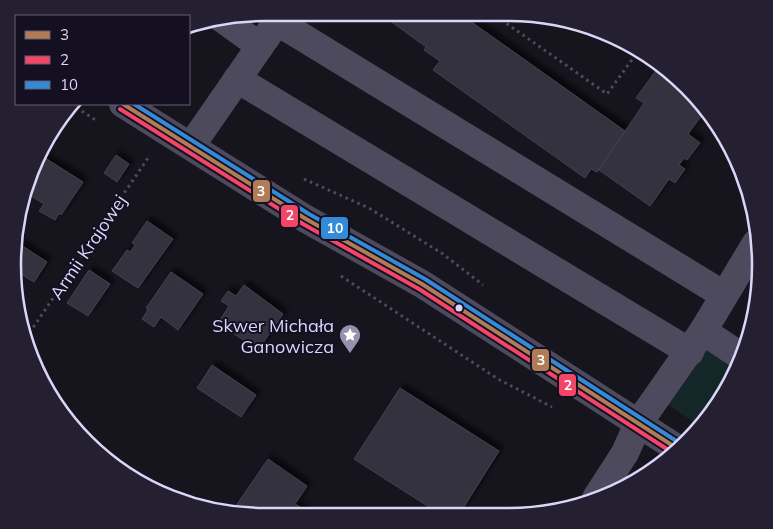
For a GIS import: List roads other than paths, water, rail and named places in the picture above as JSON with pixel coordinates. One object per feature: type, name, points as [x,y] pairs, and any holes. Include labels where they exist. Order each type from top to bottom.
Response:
[{"type":"street","points":[[191,146],[277,21]]},
{"type":"street","points":[[286,21],[724,295]]},
{"type":"street","points":[[228,24],[260,46]]},
{"type":"street","points":[[237,79],[697,341],[734,354]]},
{"type":"street","points":[[125,105],[306,219],[422,284],[671,445]]},
{"type":"street","points":[[602,489],[625,453],[638,424],[697,341],[751,252]]},
{"type":"place","name":"Skwer Michała Ganowicza","points":[[350,354]]}]
